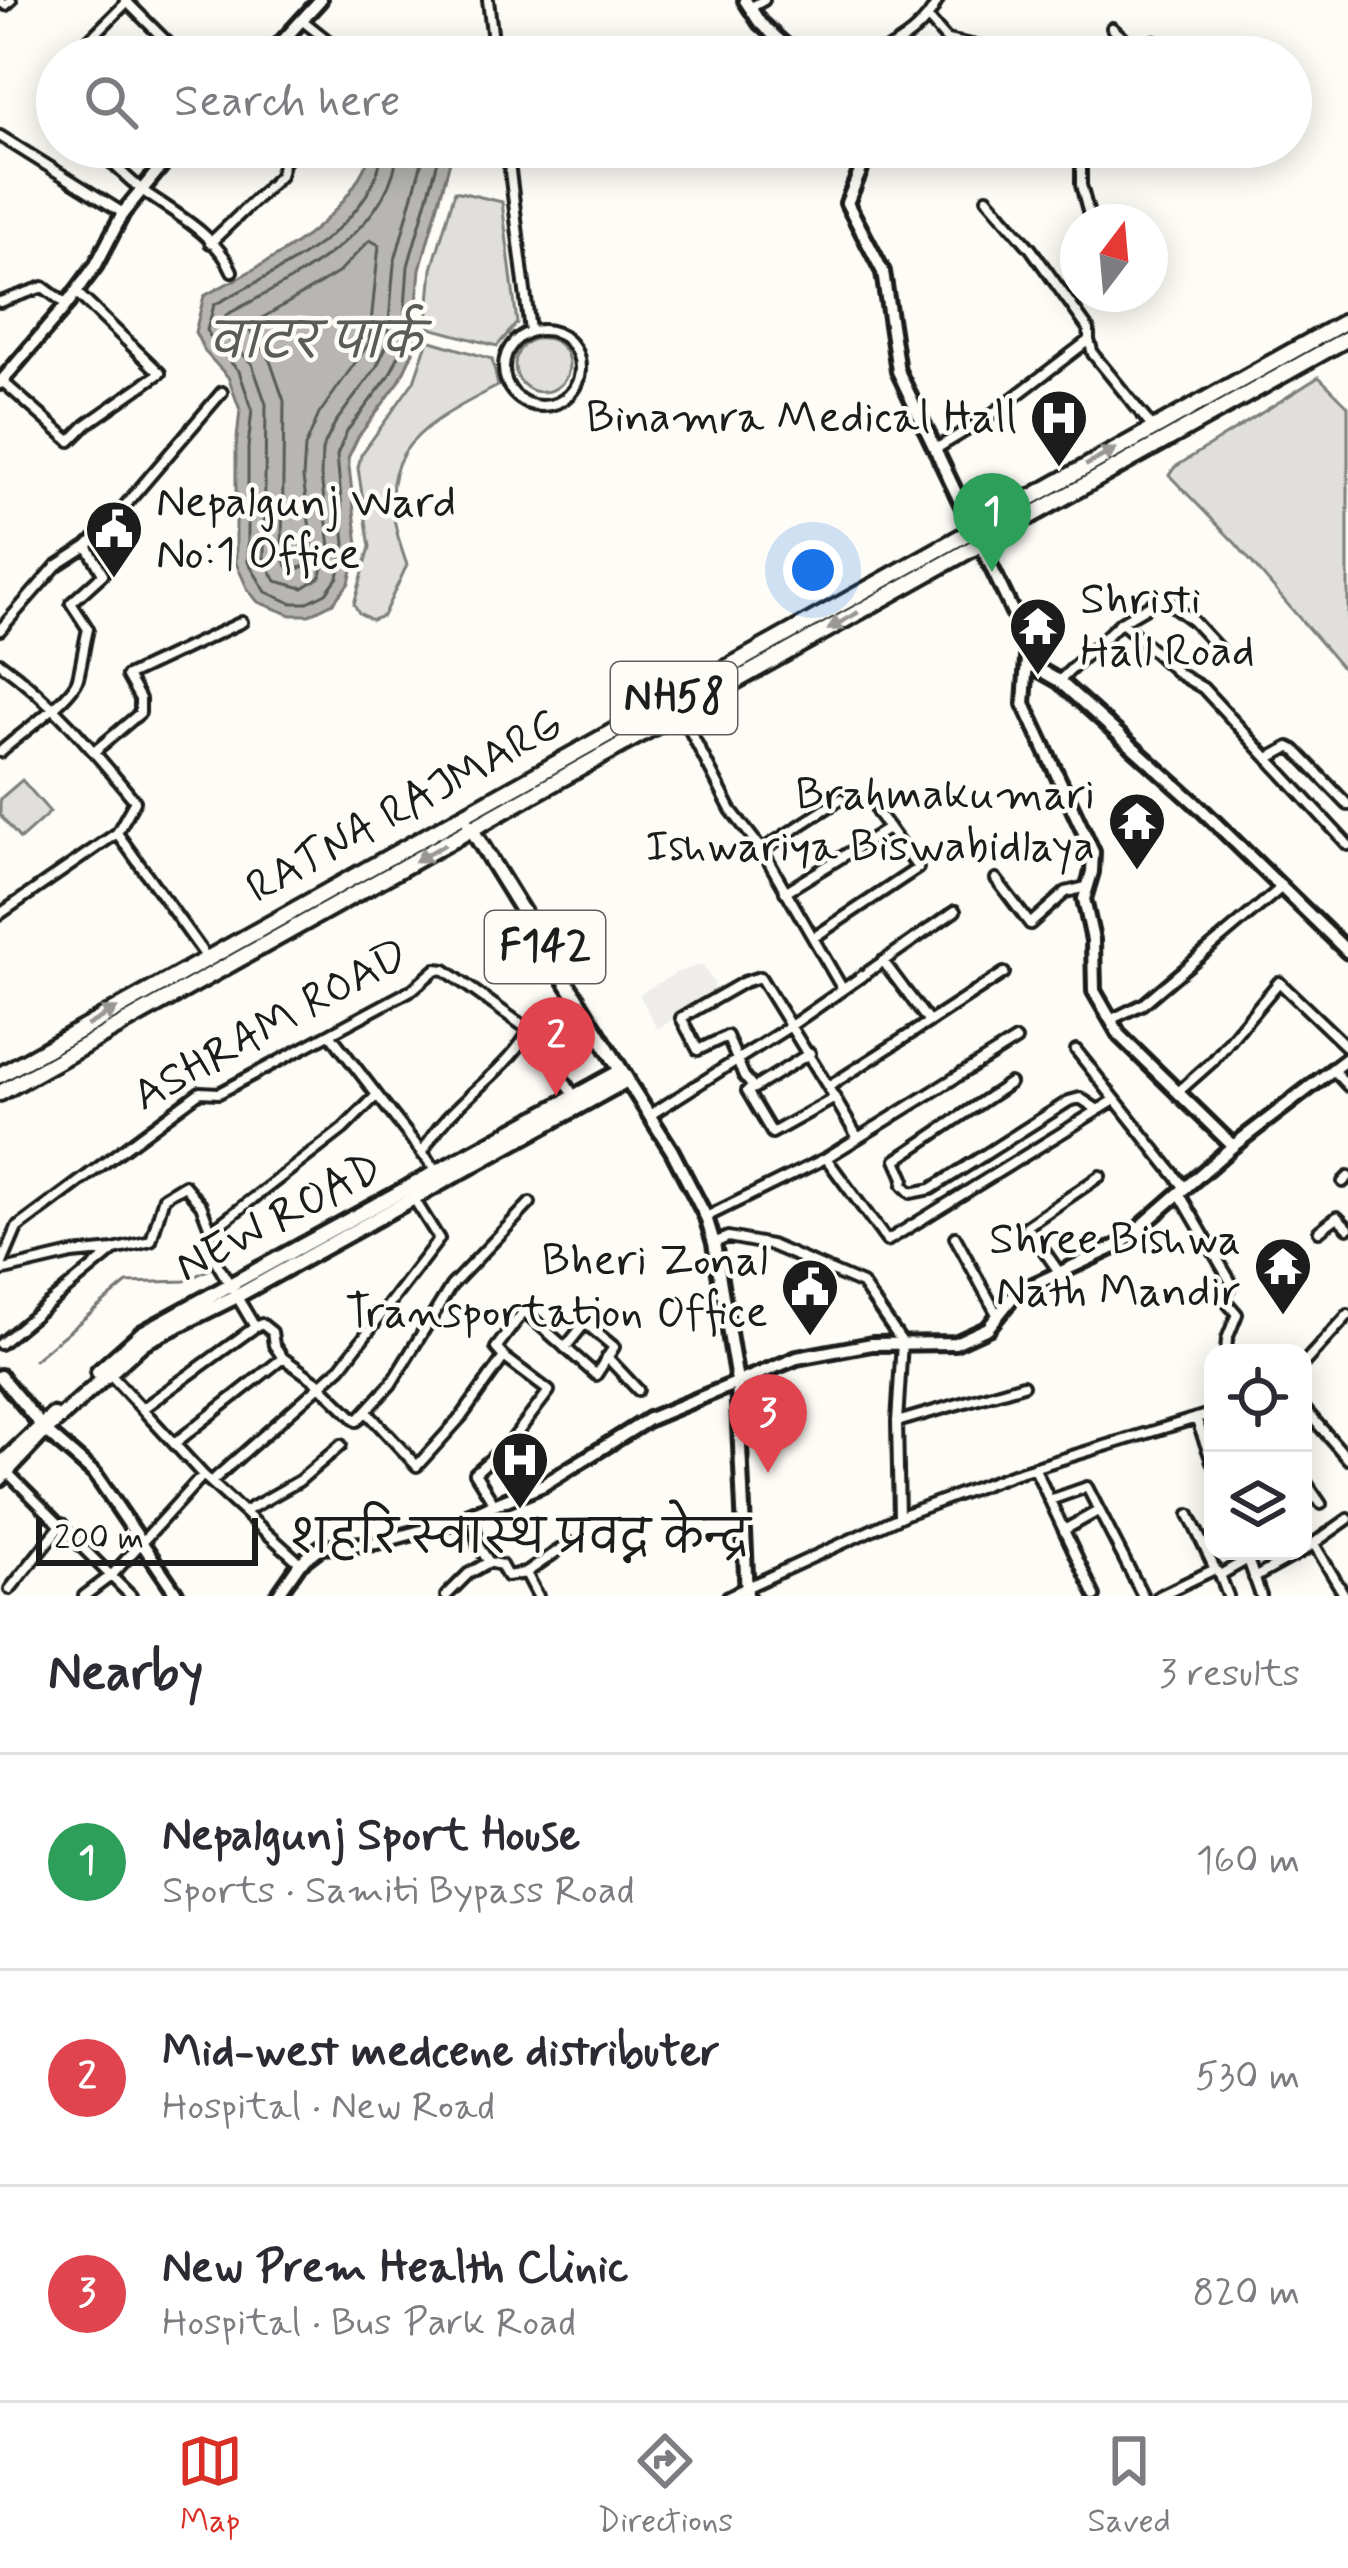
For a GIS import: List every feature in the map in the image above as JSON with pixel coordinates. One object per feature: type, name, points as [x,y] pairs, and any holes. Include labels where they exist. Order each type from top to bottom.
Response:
[{"type":"highway","name":"RATNA RAJMARG","points":[[977,535],[1153,428],[1348,320]]},
{"type":"highway","name":"RATNA RAJMARG","points":[[0,1076],[461,815],[724,678],[977,535],[1348,338]]},
{"type":"highway","name":"RATNA RAJMARG","points":[[0,1094],[681,713],[724,678]]},
{"type":"main road","name":"F142","points":[[461,815],[624,1076]]},
{"type":"main road","name":"NEW ROAD","points":[[233,1291],[437,1172],[624,1076]]},
{"type":"main road","points":[[2,1472],[105,1370],[144,1342],[414,1199],[624,1076]]},
{"type":"street","points":[[0,2],[6,5],[11,0]]},
{"type":"street","points":[[288,36],[320,0]]},
{"type":"street","points":[[488,0],[492,36]]},
{"type":"street","points":[[764,0],[747,4],[773,36]]},
{"type":"street","points":[[910,36],[938,0]]},
{"type":"street","points":[[92,36],[126,1],[161,36]]},
{"type":"street","points":[[928,18],[944,36]]},
{"type":"street","points":[[303,21],[322,36]]},
{"type":"street","points":[[1112,28],[1121,36]]},
{"type":"street","points":[[0,136],[36,159]]},
{"type":"street","points":[[51,168],[123,213]]},
{"type":"street","points":[[118,168],[175,211],[232,271]]},
{"type":"street","points":[[76,292],[160,373],[70,441],[1,382],[76,292],[123,213],[160,168]]},
{"type":"street","points":[[210,243],[267,190],[282,168]]},
{"type":"street","points":[[510,168],[530,332]]},
{"type":"street","points":[[862,168],[848,198],[848,210],[878,259],[887,287],[894,359],[1028,644],[1024,704],[1093,852],[1084,899],[1093,940],[1091,984],[1120,1036],[1233,1145]]},
{"type":"street","points":[[1081,168],[1086,204]]},
{"type":"street","points":[[987,198],[1031,249],[1089,330],[1093,355],[1153,428]]},
{"type":"street","points":[[0,302],[43,287],[67,304]]},
{"type":"street","points":[[542,329],[565,337],[579,357],[578,383],[571,394],[548,406],[524,401],[504,374],[511,345],[530,332],[542,329]]},
{"type":"street","points":[[934,450],[987,418],[1089,340]]},
{"type":"street","points":[[0,630],[56,566],[87,545],[222,392]]},
{"type":"street","points":[[0,752],[55,708],[78,682],[88,629],[70,603],[103,574],[87,545]]},
{"type":"street","points":[[1059,681],[1121,622],[1162,598],[1193,621],[1219,650]]},
{"type":"street","points":[[95,752],[140,713],[140,699],[128,676],[242,622]]},
{"type":"street","points":[[1121,622],[1179,674],[1203,688],[1348,844]]},
{"type":"street","points":[[0,663],[55,708],[135,801],[117,833],[0,914]]},
{"type":"street","points":[[1029,664],[1059,681],[1348,952]]},
{"type":"street","points":[[681,713],[731,810],[762,850],[842,988]]},
{"type":"street","points":[[1269,758],[1289,747],[1295,750],[1348,805]]},
{"type":"street","points":[[762,850],[841,799]]},
{"type":"street","points":[[812,938],[918,868],[877,812]]},
{"type":"street","points":[[785,892],[889,828]]},
{"type":"street","points":[[117,833],[207,958]]},
{"type":"street","points":[[996,879],[1030,924],[1066,892],[1086,887]]},
{"type":"street","points":[[1110,1020],[1144,1004],[1282,887]]},
{"type":"street","points":[[650,1115],[792,1025],[955,911]]},
{"type":"street","points":[[884,961],[929,1022]]},
{"type":"street","name":"ASHRAM ROAD","points":[[0,1270],[16,1228],[200,1093],[219,1093],[412,988],[436,969],[445,970],[536,1035],[574,1098]]},
{"type":"street","points":[[828,1087],[1004,973]]},
{"type":"street","points":[[754,1088],[727,1036],[698,1050],[681,1018],[760,977],[811,1053],[858,1138]]},
{"type":"street","points":[[1177,1093],[1213,1061],[1279,982],[1348,1048]]},
{"type":"street","points":[[330,1034],[437,1172]]},
{"type":"street","points":[[422,1154],[444,1121],[503,1066],[526,1036],[536,1035]]},
{"type":"street","points":[[706,1217],[826,1158],[1016,1040]]},
{"type":"street","points":[[1076,1050],[1182,1190],[1232,1284],[1224,1299],[1237,1314],[1227,1344]]},
{"type":"street","points":[[811,1053],[747,1091],[772,1133],[835,1098]]},
{"type":"street","points":[[278,1596],[300,1562],[321,1547],[376,1543],[472,1514],[543,1485],[649,1419],[797,1358],[902,1342],[955,1342],[988,1328],[1016,1293],[1121,1244],[1233,1145],[1348,1058]]},
{"type":"street","points":[[1332,1069],[1348,1086]]},
{"type":"street","points":[[624,1076],[706,1217],[714,1243],[737,1381],[746,1592]]},
{"type":"street","points":[[1010,1083],[896,1160],[903,1185],[911,1193],[931,1189],[1069,1101],[1080,1098],[1098,1110]]},
{"type":"street","points":[[255,1327],[205,1243],[211,1231],[343,1129],[377,1095]]},
{"type":"street","points":[[826,1158],[887,1241],[1113,1101]]},
{"type":"street","points":[[1059,1273],[1027,1226],[1100,1176]]},
{"type":"street","points":[[0,1270],[151,1241],[164,1197],[184,1185],[201,1205],[211,1231]]},
{"type":"street","points":[[84,1596],[112,1575],[142,1539],[207,1479],[321,1388],[439,1239],[414,1199]]},
{"type":"street","points":[[142,1409],[262,1324],[272,1332],[274,1345],[284,1358],[357,1421],[391,1384],[451,1286],[530,1203]]},
{"type":"street","points":[[1319,1231],[1337,1217],[1348,1228]]},
{"type":"street","points":[[714,1243],[728,1237],[771,1245],[862,1284],[902,1342],[898,1517]]},
{"type":"street","points":[[955,1237],[998,1316]]},
{"type":"street","points":[[0,1344],[114,1250]]},
{"type":"street","points":[[493,1502],[475,1473],[512,1441],[549,1391],[496,1348],[524,1312],[565,1348],[596,1375],[614,1346],[585,1323],[565,1348]]},
{"type":"street","points":[[1312,1354],[1348,1316]]},
{"type":"street","points":[[366,1411],[417,1466],[462,1416],[504,1357]]},
{"type":"street","points":[[608,1357],[638,1390]]},
{"type":"street","points":[[175,1443],[284,1358]]},
{"type":"street","points":[[105,1370],[207,1479],[300,1562]]},
{"type":"street","points":[[0,1376],[44,1428],[95,1474],[178,1596]]},
{"type":"street","points":[[897,1422],[1023,1385]]},
{"type":"street","points":[[728,1596],[746,1592],[898,1517],[1034,1467],[1204,1416]]},
{"type":"street","points":[[1312,1417],[1348,1459]]},
{"type":"street","points":[[1196,1418],[1209,1452]]},
{"type":"street","points":[[244,1512],[299,1481],[341,1445]]},
{"type":"street","points":[[1034,1467],[1095,1596]]},
{"type":"street","points":[[2,1472],[131,1596]]},
{"type":"street","points":[[1049,1500],[1087,1487],[1143,1596]]},
{"type":"street","points":[[1312,1491],[1321,1504]]},
{"type":"street","points":[[1064,1530],[1098,1511]]},
{"type":"street","points":[[472,1514],[479,1547],[489,1562]]},
{"type":"street","points":[[1189,1515],[1227,1596]]},
{"type":"street","points":[[1345,1596],[1314,1544],[1348,1519]]},
{"type":"street","points":[[10,1589],[62,1525]]},
{"type":"street","points":[[446,1596],[467,1574],[489,1562],[502,1565],[507,1576],[526,1573],[569,1544]]},
{"type":"street","points":[[1159,1596],[1238,1560]]},
{"type":"street","points":[[1248,1560],[1261,1596]]},
{"type":"street","points":[[1254,1578],[1287,1560]]},
{"type":"street","points":[[526,1573],[538,1596]]},
{"type":"shaded area","points":[[455,191],[502,202],[517,323],[497,346],[430,328],[427,323],[432,269]]},
{"type":"shaded area","points":[[542,338],[561,346],[569,365],[561,384],[542,392],[523,384],[515,365],[523,346]]},
{"type":"shaded area","points":[[428,340],[492,359],[498,386],[440,418],[404,453],[392,498],[407,565],[383,616],[372,620],[354,604],[370,547],[358,468],[361,455],[414,381]]},
{"type":"shaded area","points":[[1319,377],[1348,406],[1348,675],[1236,544],[1169,475]]},
{"type":"shaded area","points":[[22,780],[50,812],[20,839],[0,815],[0,799]]},
{"type":"shaded area","points":[[702,965],[714,983],[714,996],[657,1029],[639,994],[678,972]]},
{"type":"water","name":"वाटर पार्क","points":[[364,168],[448,168],[420,269],[413,352],[399,382],[348,458],[358,545],[349,583],[333,603],[309,615],[291,615],[258,602],[236,563],[240,410],[228,377],[205,352],[195,332],[204,296],[304,238],[345,199]]},
{"type":"waterway","points":[[34,1360],[127,1283],[185,1281],[212,1268]]},
{"type":"place","name":"Binamra Medical Hall","points":[[1059,469]]},
{"type":"place","name":"Nepalgunj Sport House","points":[[992,572]]},
{"type":"place","name":"Nepalgunj Ward No:1 Office","points":[[114,580]]},
{"type":"place","name":"Shristi Hall Road","points":[[1038,677]]},
{"type":"place","name":"Brahmakumari Ishwariya Biswabidlaya","points":[[1137,872]]},
{"type":"place","name":"Mid-west medcene distributer","points":[[556,1096]]},
{"type":"place","name":"Shree Bishwa Nath Mandir","points":[[1283,1317]]},
{"type":"place","name":"Bheri Zonal Transportation Office","points":[[810,1338]]},
{"type":"place","name":"New Prem Health Clinic","points":[[768,1473]]},
{"type":"place","name":"शहरि स्वास्थ प्रवद्न केन्द्र","points":[[520,1511]]}]
